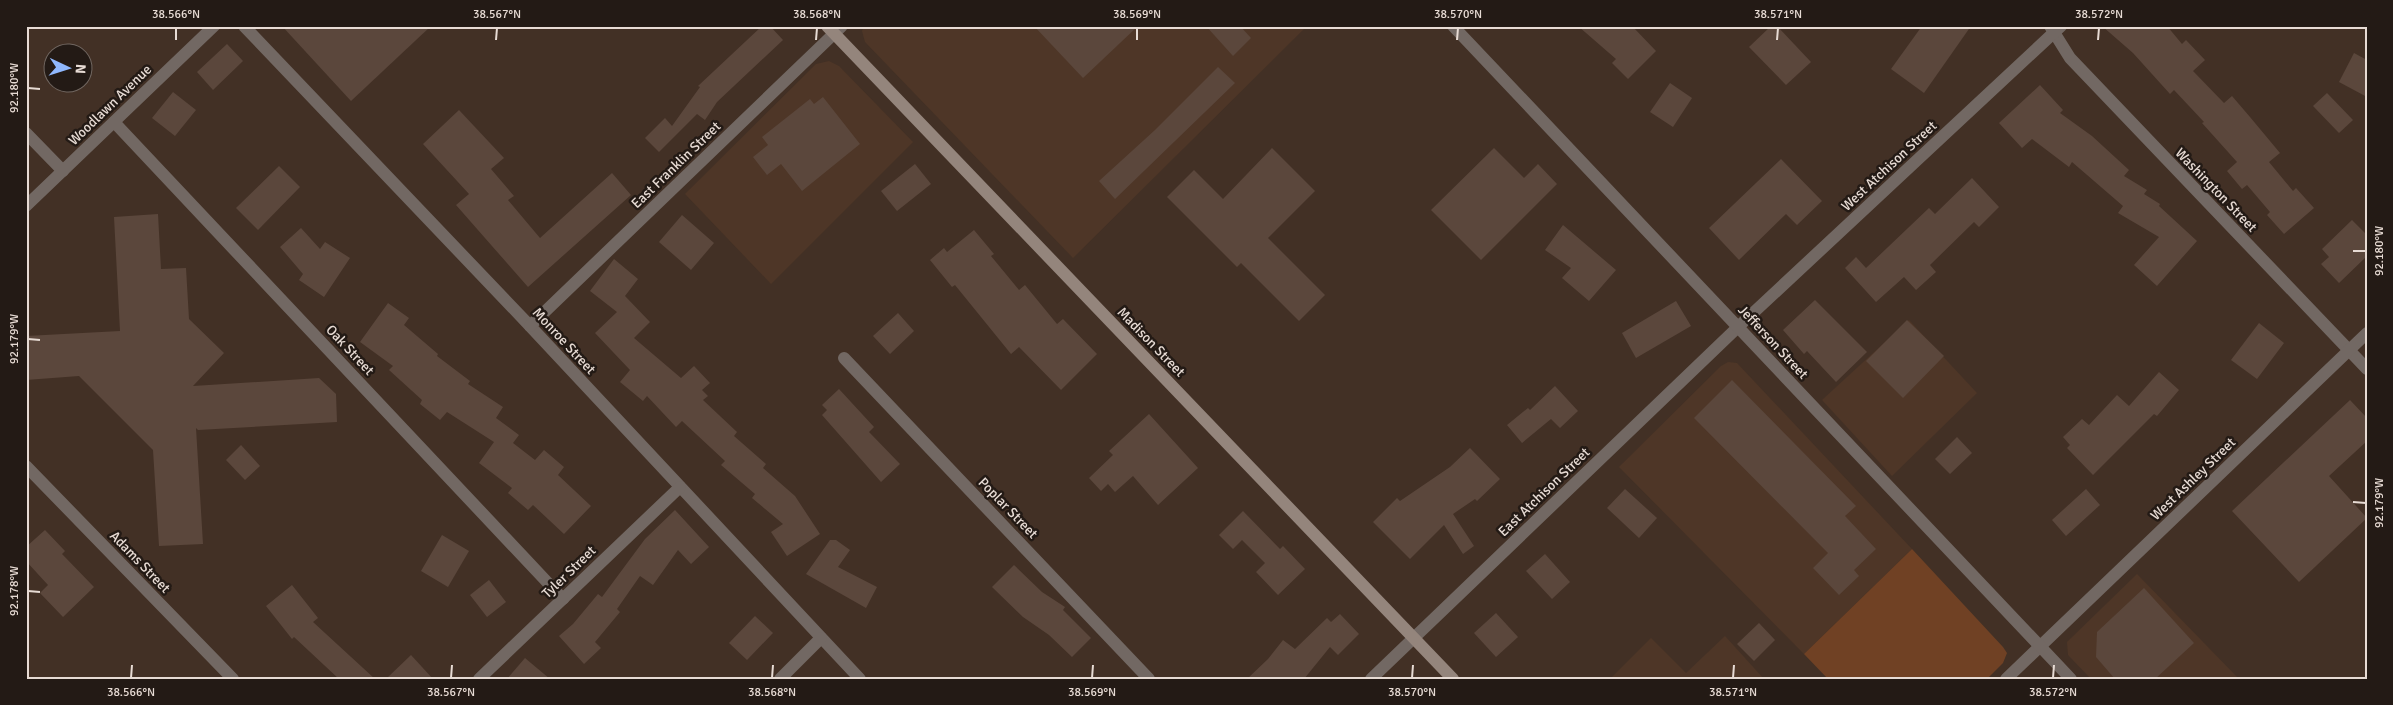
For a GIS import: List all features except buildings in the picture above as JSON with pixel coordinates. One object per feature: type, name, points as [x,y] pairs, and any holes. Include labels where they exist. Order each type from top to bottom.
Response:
[{"type":"main road","name":"Madison Street","points":[[834,29],[1453,679]]},
{"type":"street","name":"Woodlawn Avenue","points":[[26,206],[214,26]]},
{"type":"street","name":"Monroe Street","points":[[244,26],[530,326],[860,679]]},
{"type":"street","name":"Jefferson Street","points":[[1453,26],[2071,679]]},
{"type":"street","name":"West Atchison Street","points":[[1738,327],[2055,28]]},
{"type":"street","name":"Washington Street","points":[[2055,28],[2070,58],[2367,370]]},
{"type":"street","name":"East Franklin Street","points":[[530,326],[834,29]]},
{"type":"street","name":"Oak Street","points":[[114,122],[563,599]]},
{"type":"street","points":[[26,133],[63,171]]},
{"type":"street","name":"East Atchison Street","points":[[1371,679],[1738,327]]},
{"type":"street","name":"West Ashley Street","points":[[2006,679],[2367,333]]},
{"type":"street","name":"Poplar Street","points":[[844,358],[1149,679]]},
{"type":"street","name":"Adams Street","points":[[26,466],[232,679]]},
{"type":"street","name":"Tyler Street","points":[[479,679],[680,487]]},
{"type":"street","points":[[780,679],[821,638]]},
{"type":"shaded area","points":[[864,26],[1307,26],[1073,258],[865,42],[862,31]]},
{"type":"shaded area","points":[[829,61],[839,66],[913,142],[771,284],[685,194],[816,64]]},
{"type":"shaded area","points":[[1909,320],[1977,393],[1892,476],[1822,400]]},
{"type":"shaded area","points":[[1728,362],[1737,363],[1912,549],[1804,654],[1619,467],[1721,366]]},
{"type":"shaded area","points":[[1912,549],[2003,647],[2007,653],[2003,663],[1987,679],[1828,679],[1804,654]]},
{"type":"shaded area","points":[[2137,574],[2239,679],[2091,679],[2068,655],[2067,642]]},
{"type":"shaded area","points":[[1725,636],[1764,679],[1610,679],[1651,638],[1686,673]]}]
